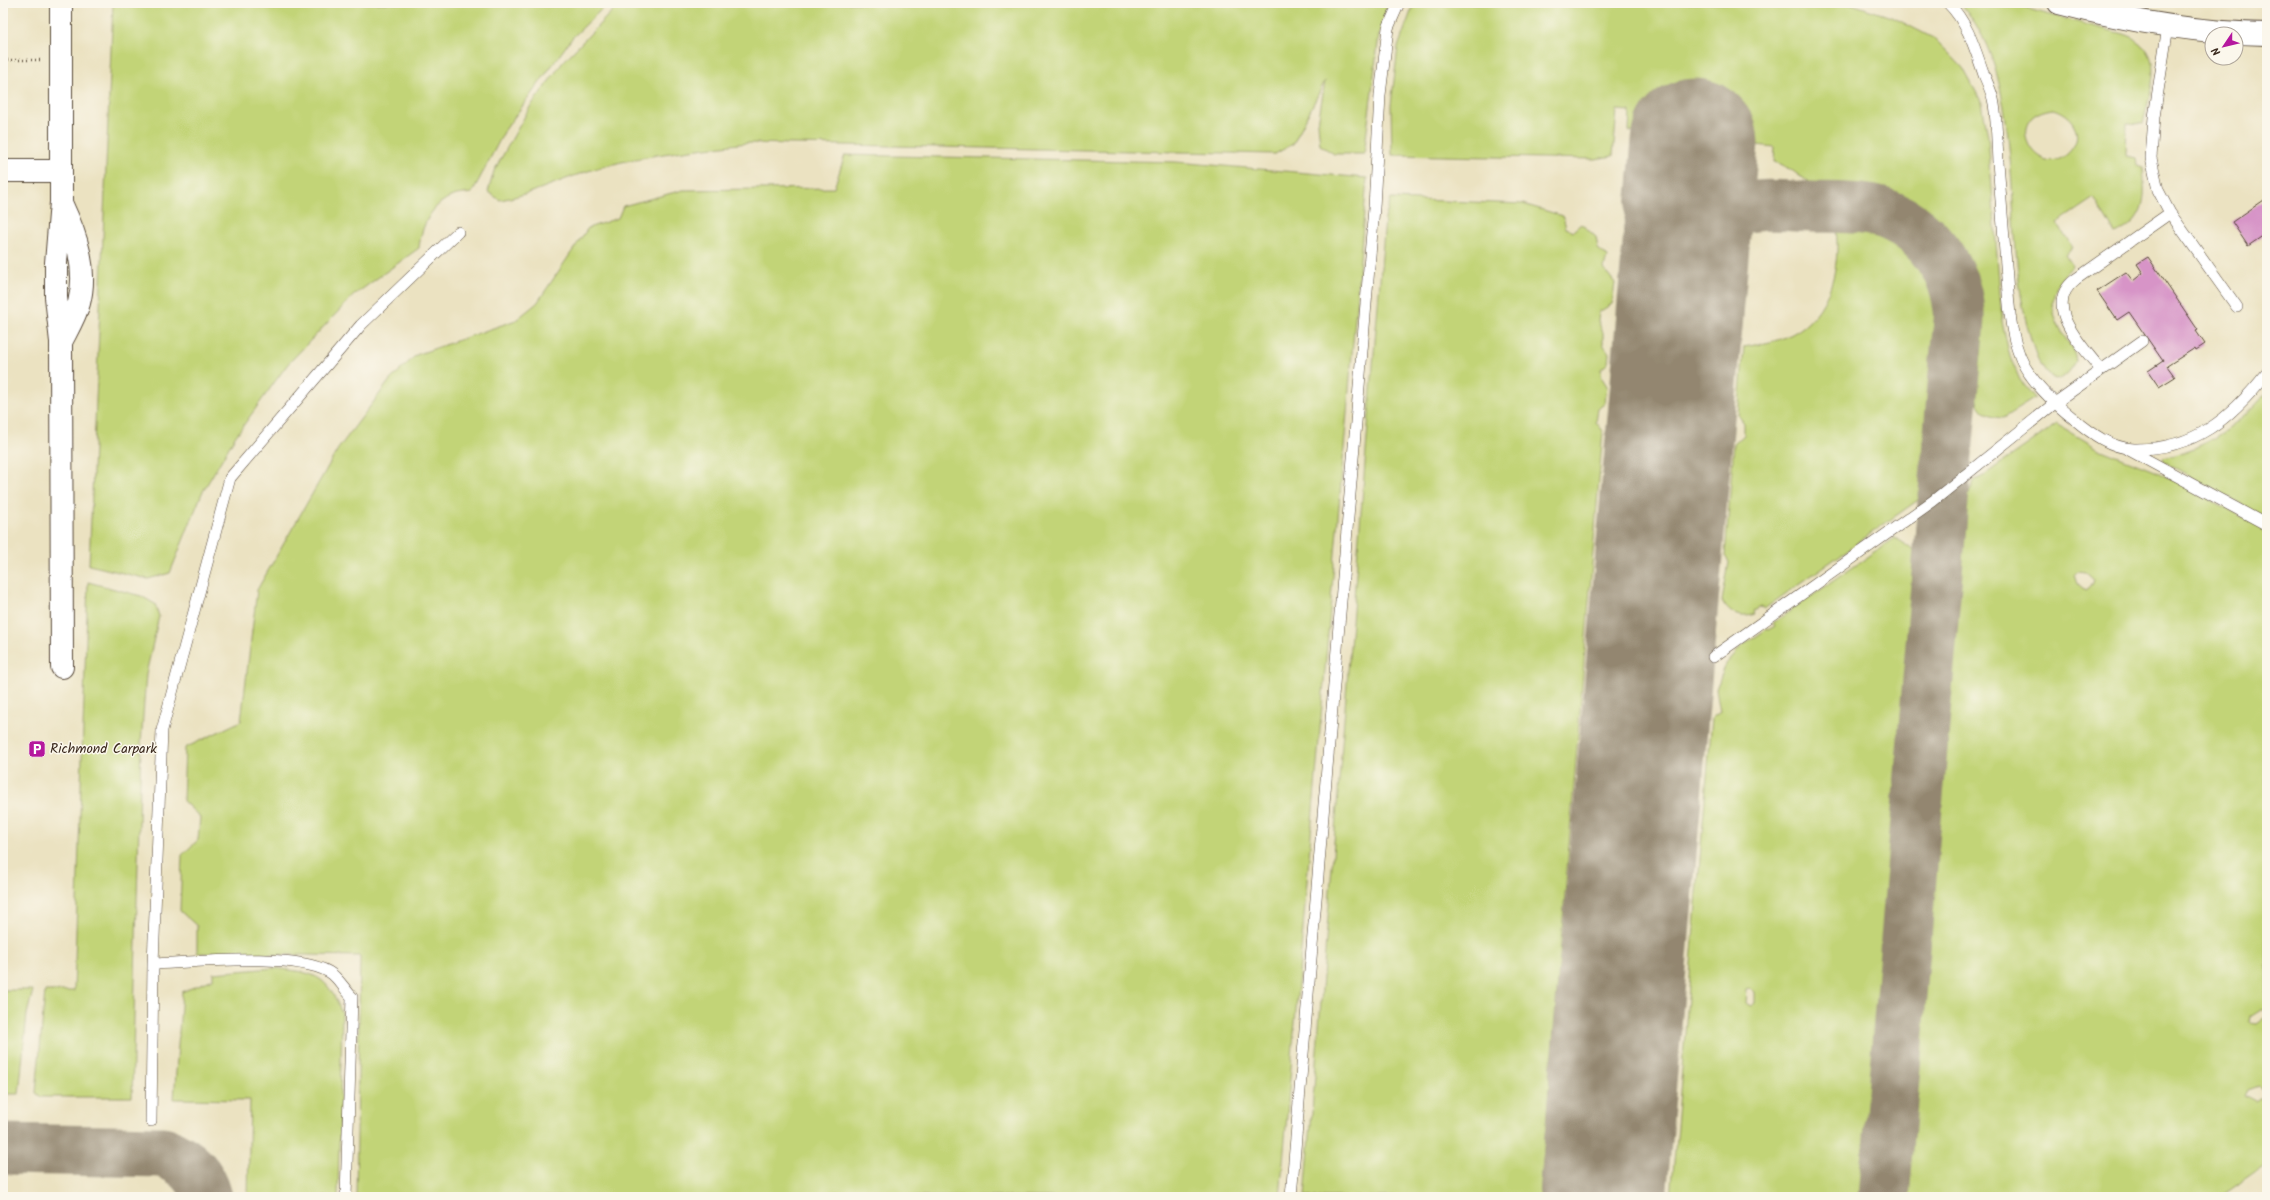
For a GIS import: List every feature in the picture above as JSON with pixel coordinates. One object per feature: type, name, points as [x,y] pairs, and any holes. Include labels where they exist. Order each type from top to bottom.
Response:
[{"type":"street","points":[[61,3],[61,202],[56,263],[56,297],[61,342],[62,667]]},
{"type":"street","points":[[2059,3],[2117,18],[2168,26],[2230,33],[2267,34]]},
{"type":"street","points":[[3,171],[61,171]]},
{"type":"lane","points":[[1291,1197],[1373,216],[1380,95],[1388,28],[1399,3]]},
{"type":"lane","points":[[1948,3],[1964,22],[1970,34],[1994,102],[2008,296],[2014,333],[2022,360],[2030,376],[2055,403],[2090,432],[2110,444],[2127,449],[2267,525]]},
{"type":"lane","points":[[2168,26],[2154,117],[2151,158],[2158,190],[2170,213],[2237,307]]},
{"type":"lane","points":[[2101,370],[2067,325],[2060,301],[2064,292],[2072,282],[2170,213]]},
{"type":"lane","points":[[152,1121],[153,964],[162,730],[230,478],[361,325],[458,232]]},
{"type":"lane","points":[[1713,657],[1933,502],[2055,403],[2142,341]]},
{"type":"lane","points":[[2127,449],[2157,449],[2181,444],[2196,437],[2229,414],[2267,373]]},
{"type":"lane","points":[[153,964],[252,960],[309,965],[330,973],[352,997],[346,1197]]},
{"type":"path","points":[[3,60],[61,60]]},
{"type":"green space","points":[[113,3],[608,3],[572,38],[505,130],[472,193],[453,196],[445,200],[433,210],[428,217],[422,232],[419,248],[354,295],[287,365],[235,437],[202,493],[170,573],[148,579],[89,565]]},
{"type":"green space","points":[[620,3],[1388,3],[1379,35],[1364,154],[1334,154],[1320,145],[1318,123],[1325,81],[1293,144],[1275,154],[747,143],[674,152],[620,162],[589,171],[526,194],[500,200],[488,192],[494,171],[530,107],[563,62]]},
{"type":"green space","points":[[1414,3],[1849,3],[1894,18],[1935,39],[1963,68],[1982,103],[1988,136],[2002,321],[2010,357],[2020,380],[2035,398],[2003,418],[1985,413],[1979,406],[1976,397],[1983,334],[1981,293],[1975,273],[1967,255],[1956,238],[1943,223],[1911,200],[1892,193],[1864,188],[1815,185],[1803,179],[1785,166],[1774,162],[1775,147],[1629,131],[1630,111],[1617,110],[1613,156],[1595,159],[1392,155],[1391,105],[1398,47]]},
{"type":"green space","points":[[1960,3],[2005,3],[2123,34],[2137,41],[2147,49],[2151,60],[2153,72],[2152,84],[2143,124],[2127,123],[2126,156],[2136,158],[2137,166],[2143,168],[2144,194],[2138,216],[2126,228],[2115,234],[2094,198],[2057,223],[2072,248],[2065,254],[2073,266],[2061,280],[2054,294],[2054,311],[2056,320],[2072,348],[2076,361],[2067,374],[2054,380],[2045,372],[2034,350],[2022,299],[2006,118],[1997,75],[1982,36]],"holes":[[[2053,109],[2065,115],[2074,125],[2077,137],[2071,150],[2059,159],[2048,160],[2037,155],[2029,146],[2026,135],[2028,124],[2036,114]]]},
{"type":"green space","points":[[845,155],[1176,162],[1367,178],[1280,1197],[356,1197],[360,956],[197,953],[197,926],[180,911],[182,855],[198,840],[200,817],[183,801],[185,748],[241,721],[257,590],[338,449],[390,380],[416,355],[516,320],[537,303],[588,228],[618,218],[623,206],[683,190],[834,188]]},
{"type":"green space","points":[[1391,199],[1523,204],[1563,216],[1566,228],[1573,231],[1581,224],[1596,237],[1598,249],[1607,256],[1604,269],[1615,283],[1612,304],[1599,312],[1598,321],[1603,333],[1603,344],[1609,353],[1608,363],[1601,369],[1602,378],[1607,386],[1605,403],[1598,409],[1596,422],[1603,431],[1540,1197],[1305,1197],[1385,219]]},
{"type":"green space","points":[[1845,227],[1885,233],[1901,241],[1914,251],[1926,264],[1934,279],[1939,297],[1942,318],[1928,493],[1764,609],[1761,607],[1754,611],[1755,614],[1745,616],[1736,615],[1728,610],[1722,601],[1729,562],[1725,556],[1734,444],[1744,435],[1744,423],[1738,415],[1744,347],[1786,337],[1805,326],[1815,315],[1824,302],[1830,289],[1834,274],[1837,244],[1836,229]]},
{"type":"green space","points":[[2267,392],[2267,518],[2164,462],[2163,458],[2194,448],[2221,434],[2245,416]]},
{"type":"green space","points":[[2057,424],[2099,449],[2159,473],[2267,530],[2267,1009],[2261,1009],[2250,1016],[2249,1022],[2256,1023],[2267,1015],[2267,1164],[2220,1197],[1908,1197],[1968,496],[1974,482]],"holes":[[[2078,572],[2086,573],[2093,579],[2090,586],[2085,590],[2078,584],[2075,575]],[[2258,1086],[2265,1091],[2264,1096],[2255,1102],[2244,1096],[2247,1090]]]},
{"type":"green space","points":[[1895,538],[1909,546],[1921,558],[1872,1149],[1866,1151],[1865,1160],[1872,1163],[1869,1197],[1671,1197],[1712,718],[1720,712],[1716,689],[1726,664],[1742,646],[1767,629],[1768,630],[1775,626],[1773,623]],"holes":[[[1750,988],[1755,992],[1755,1003],[1751,1006],[1745,1003],[1746,990]]]},
{"type":"green space","points":[[88,582],[141,596],[155,604],[159,616],[146,674],[141,744],[132,1097],[41,1097],[36,1093],[45,991],[74,991]]},
{"type":"green space","points":[[274,968],[309,974],[317,978],[331,990],[342,1014],[338,1197],[248,1197],[250,1100],[174,1099],[182,992],[213,979],[213,973]]},
{"type":"green space","points":[[3,990],[33,990],[27,1014],[19,1094],[3,1094]]},
{"type":"building","points":[[2267,198],[2267,233],[2248,246],[2232,222]]},
{"type":"building","points":[[2148,257],[2198,330],[2196,331],[2205,344],[2196,350],[2195,348],[2167,366],[2175,377],[2159,387],[2148,371],[2163,361],[2129,312],[2117,320],[2097,291],[2126,272],[2133,281],[2143,273],[2137,264]]},
{"type":"taxiway","points":[[1686,262],[1698,241],[1710,226],[1723,216],[1737,209],[1770,205],[1864,209],[1884,213],[1893,217],[1906,224],[1929,243],[1946,267],[1956,295],[1959,310],[1959,324],[1884,1197]]},
{"type":"taxiway","points":[[3,1149],[163,1152],[171,1155],[191,1168],[201,1181],[207,1197]]},
{"type":"runway","points":[[1603,1197],[1695,142]]},
{"type":"place","name":"Richmond Carpark","points":[[37,749]]}]
